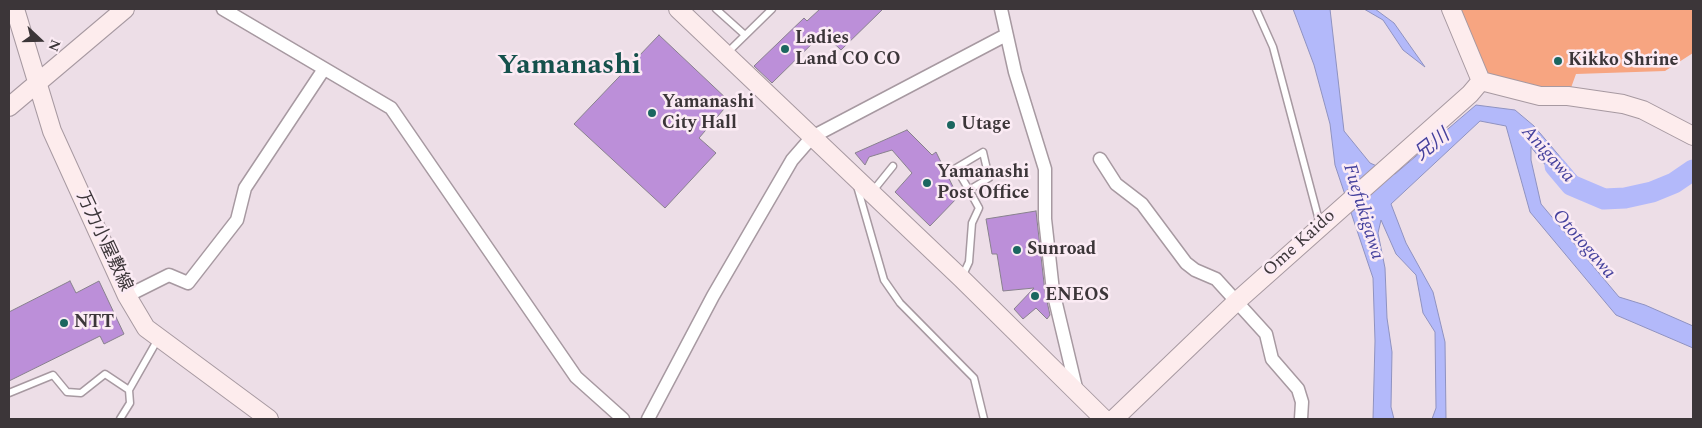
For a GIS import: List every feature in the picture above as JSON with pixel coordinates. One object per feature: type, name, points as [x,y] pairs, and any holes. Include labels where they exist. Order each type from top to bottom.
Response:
[{"type":"main road","name":"万力小屋敷線","points":[[15,9],[52,130],[127,296],[146,328],[269,419]]},
{"type":"main road","points":[[9,107],[125,9]]},
{"type":"main road","points":[[678,9],[961,278],[1104,419]]},
{"type":"main road","points":[[1451,9],[1475,88],[1540,96],[1568,96],[1623,104],[1643,110],[1692,135]]},
{"type":"main road","name":"Ome Kaido","points":[[1114,419],[1236,302],[1475,88]]},
{"type":"street","points":[[223,9],[391,108],[576,377],[623,419]]},
{"type":"street","points":[[1001,9],[1006,35],[1045,169],[1045,219],[1053,291],[1077,392]]},
{"type":"street","points":[[648,419],[712,296],[792,160],[812,137],[1006,35]]},
{"type":"street","points":[[127,296],[169,275],[188,283],[237,220],[245,188],[324,69]]},
{"type":"street","points":[[1100,160],[1116,184],[1142,204],[1186,263],[1195,270],[1216,279],[1266,334],[1272,359],[1298,389],[1302,402],[1301,419]]},
{"type":"lane","points":[[716,9],[745,35]]},
{"type":"lane","points":[[726,54],[772,9]]},
{"type":"lane","points":[[1256,9],[1273,47],[1324,222]]},
{"type":"lane","points":[[961,278],[970,262],[972,223],[979,208],[956,168],[983,152],[990,178],[969,190]]},
{"type":"lane","points":[[871,193],[892,166]]},
{"type":"lane","points":[[854,178],[884,280],[900,303],[974,378],[984,419]]},
{"type":"lane","points":[[120,419],[130,403],[129,390],[158,338]]},
{"type":"lane","points":[[9,393],[53,375],[67,392],[81,393],[105,374],[129,390]]},
{"type":"shaded area","points":[[1452,9],[1693,9],[1693,53],[1665,71],[1576,74],[1568,96],[1481,81]]},
{"type":"water","points":[[1293,9],[1330,9],[1344,131],[1370,163],[1395,174],[1476,105],[1515,110],[1534,126],[1578,178],[1571,191],[1563,187],[1531,147],[1531,160],[1541,204],[1619,297],[1645,305],[1693,326],[1693,348],[1616,315],[1530,212],[1506,126],[1480,121],[1391,204],[1406,243],[1433,292],[1445,342],[1446,419],[1432,419],[1436,408],[1435,332],[1423,313],[1416,275],[1396,254],[1381,220],[1378,233],[1385,268],[1387,318],[1392,352],[1391,407],[1394,419],[1373,419],[1375,341],[1373,278],[1335,165],[1330,124],[1314,65]]},
{"type":"water","points":[[1364,9],[1375,9],[1394,23],[1425,67],[1403,50],[1383,20]]},
{"type":"building","points":[[820,9],[883,9],[841,50],[823,33],[772,83],[754,66],[804,18],[807,21]]},
{"type":"building","name":"Yamanashi City Hall","points":[[659,35],[730,102],[699,138],[716,153],[665,208],[574,124]]},
{"type":"building","name":"Yamanashi Post Office","points":[[907,130],[932,155],[936,152],[958,197],[930,226],[895,192],[912,173],[892,150],[869,157],[865,165],[855,153]]},
{"type":"building","name":"Sunroad","points":[[1036,211],[1045,292],[1050,315],[1047,319],[1036,308],[1023,319],[1014,309],[1034,288],[1003,291],[997,254],[992,254],[986,219]]},
{"type":"building","name":"NTT","points":[[70,281],[76,293],[99,281],[124,334],[104,344],[100,336],[9,381],[9,312]]},
{"type":"waterway","name":"Anigawa","points":[[1555,166],[1571,185],[1604,199],[1625,198],[1652,192],[1674,183],[1693,170]]},
{"type":"place","name":"Ladies Land CO CO","points":[[785,49]]},
{"type":"place","name":"Kikko Shrine","points":[[1558,61]]},
{"type":"place","name":"Yamanashi City Hall","points":[[652,113]]},
{"type":"place","name":"Utage","points":[[951,125]]},
{"type":"place","name":"Yamanashi Post Office","points":[[927,183]]},
{"type":"place","name":"Sunroad","points":[[1017,250]]},
{"type":"place","name":"ENEOS","points":[[1035,296]]},
{"type":"place","name":"NTT","points":[[64,323]]},
{"type":"district","name":"Yamanashi","points":[[569,68]]},
{"type":"water label","name":"兄川","points":[[1433,146]]},
{"type":"water label","name":"Fuefukigawa","points":[[1362,212]]},
{"type":"water label","name":"Ototogawa","points":[[1583,245]]}]
